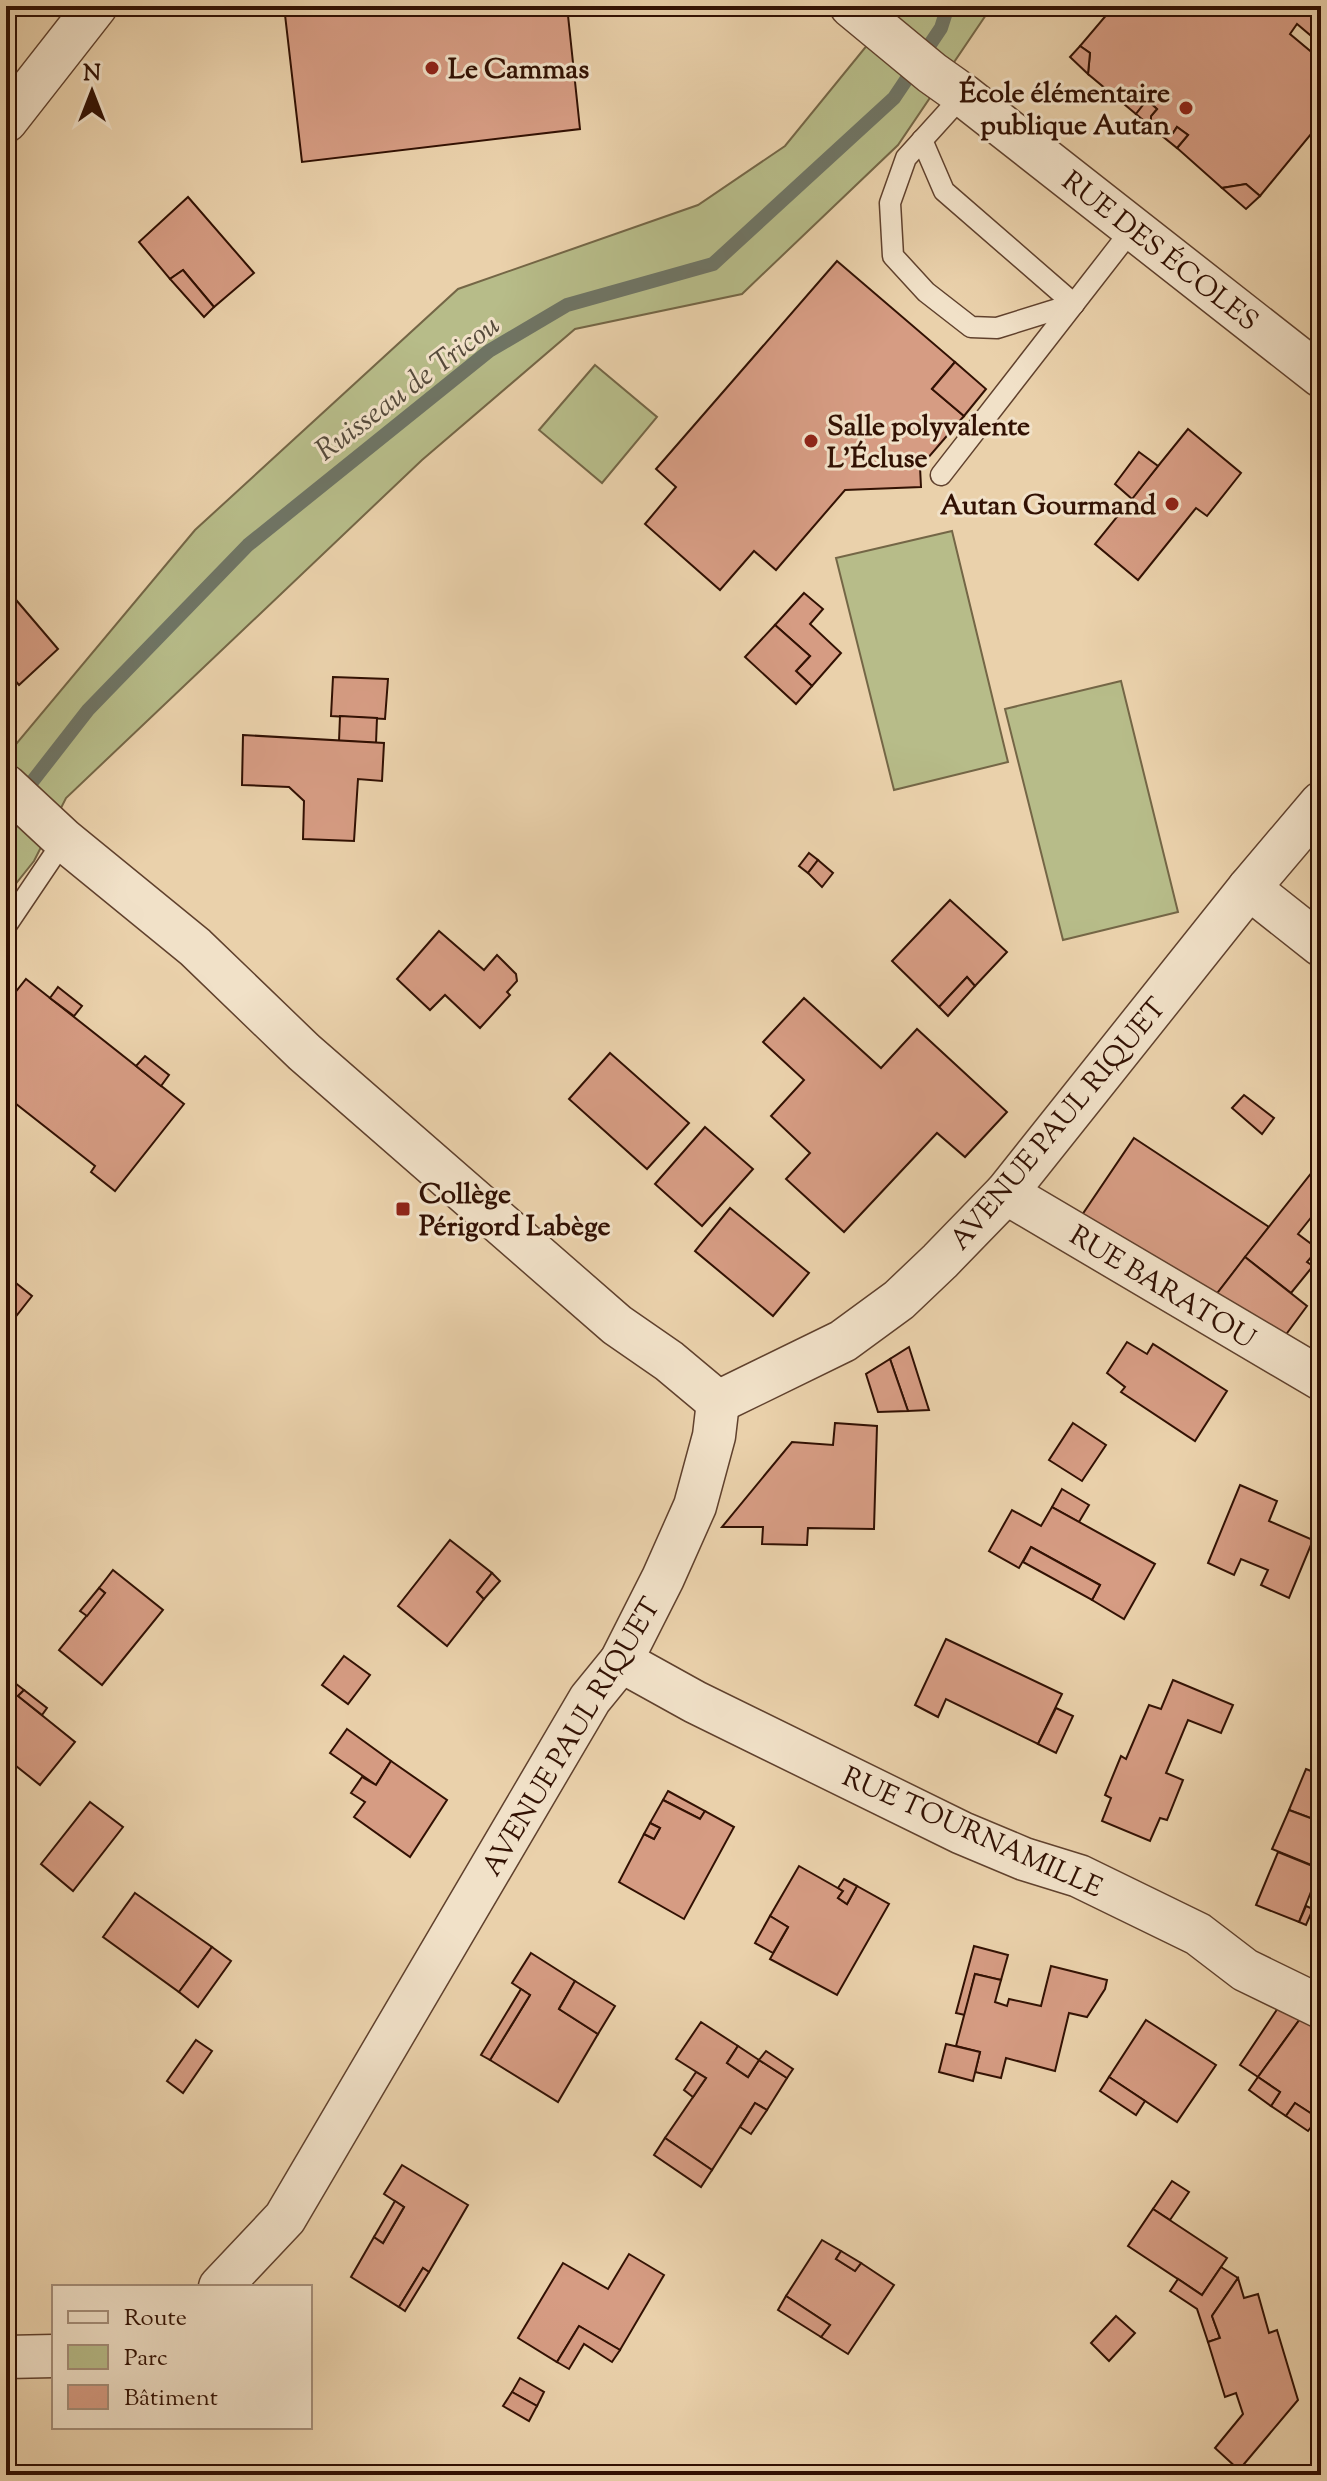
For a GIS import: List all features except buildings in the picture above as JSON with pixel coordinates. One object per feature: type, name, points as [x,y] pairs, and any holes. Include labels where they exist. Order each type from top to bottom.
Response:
[{"type":"street","points":[[6,121],[96,6]]},
{"type":"street","name":"RUE DES ÉCOLES","points":[[851,6],[1321,376]]},
{"type":"street","points":[[6,786],[50,828],[195,947],[304,1052],[617,1325],[669,1361],[718,1402]]},
{"type":"street","name":"AVENUE PAUL RIQUET","points":[[222,2285],[285,2218],[590,1699],[621,1661],[695,1506],[714,1436],[718,1402],[843,1341],[899,1300],[1006,1193],[1249,888],[1321,803]]},
{"type":"street","points":[[1249,888],[1321,945]]},
{"type":"street","name":"RUE BARATOU","points":[[1006,1193],[1321,1379]]},
{"type":"street","name":"RUE TOURNAMILLE","points":[[621,1661],[695,1702],[962,1833],[1024,1859],[1079,1876],[1198,1934],[1245,1970],[1321,2007]]},
{"type":"street","points":[[6,2357],[52,2356]]},
{"type":"lane","points":[[948,84],[922,140],[906,158],[890,203],[893,256],[926,292],[971,327],[997,328],[1074,304]]},
{"type":"lane","points":[[922,140],[944,191],[1074,304]]},
{"type":"lane","points":[[941,475],[1133,228]]},
{"type":"lane","points":[[6,926],[50,828]]},
{"type":"green space","points":[[899,6],[992,6],[898,145],[742,294],[575,329],[422,460],[66,798],[34,861],[6,896],[6,756],[195,530],[458,289],[698,205],[785,146]]},
{"type":"green space","points":[[595,365],[657,417],[602,483],[539,430]]},
{"type":"green space","points":[[952,531],[1008,762],[894,790],[836,558]]},
{"type":"green space","points":[[1121,681],[1178,912],[1063,940],[1005,709]]},
{"type":"waterway","name":"Ruisseau de Tricou","points":[[21,796],[88,710],[248,545],[489,351],[567,305],[713,264],[894,98],[941,28],[948,6]]},
{"type":"place","name":"Le Cammas","points":[[432,68]]},
{"type":"place","name":"École élémentaire publique Autan","points":[[1186,108]]},
{"type":"place","name":"Salle polyvalente L'Écluse","points":[[811,441]]},
{"type":"place","name":"Autan Gourmand","points":[[1172,504]]},
{"type":"place","name":"Collège Périgord Labège","points":[[403,1209]]}]
